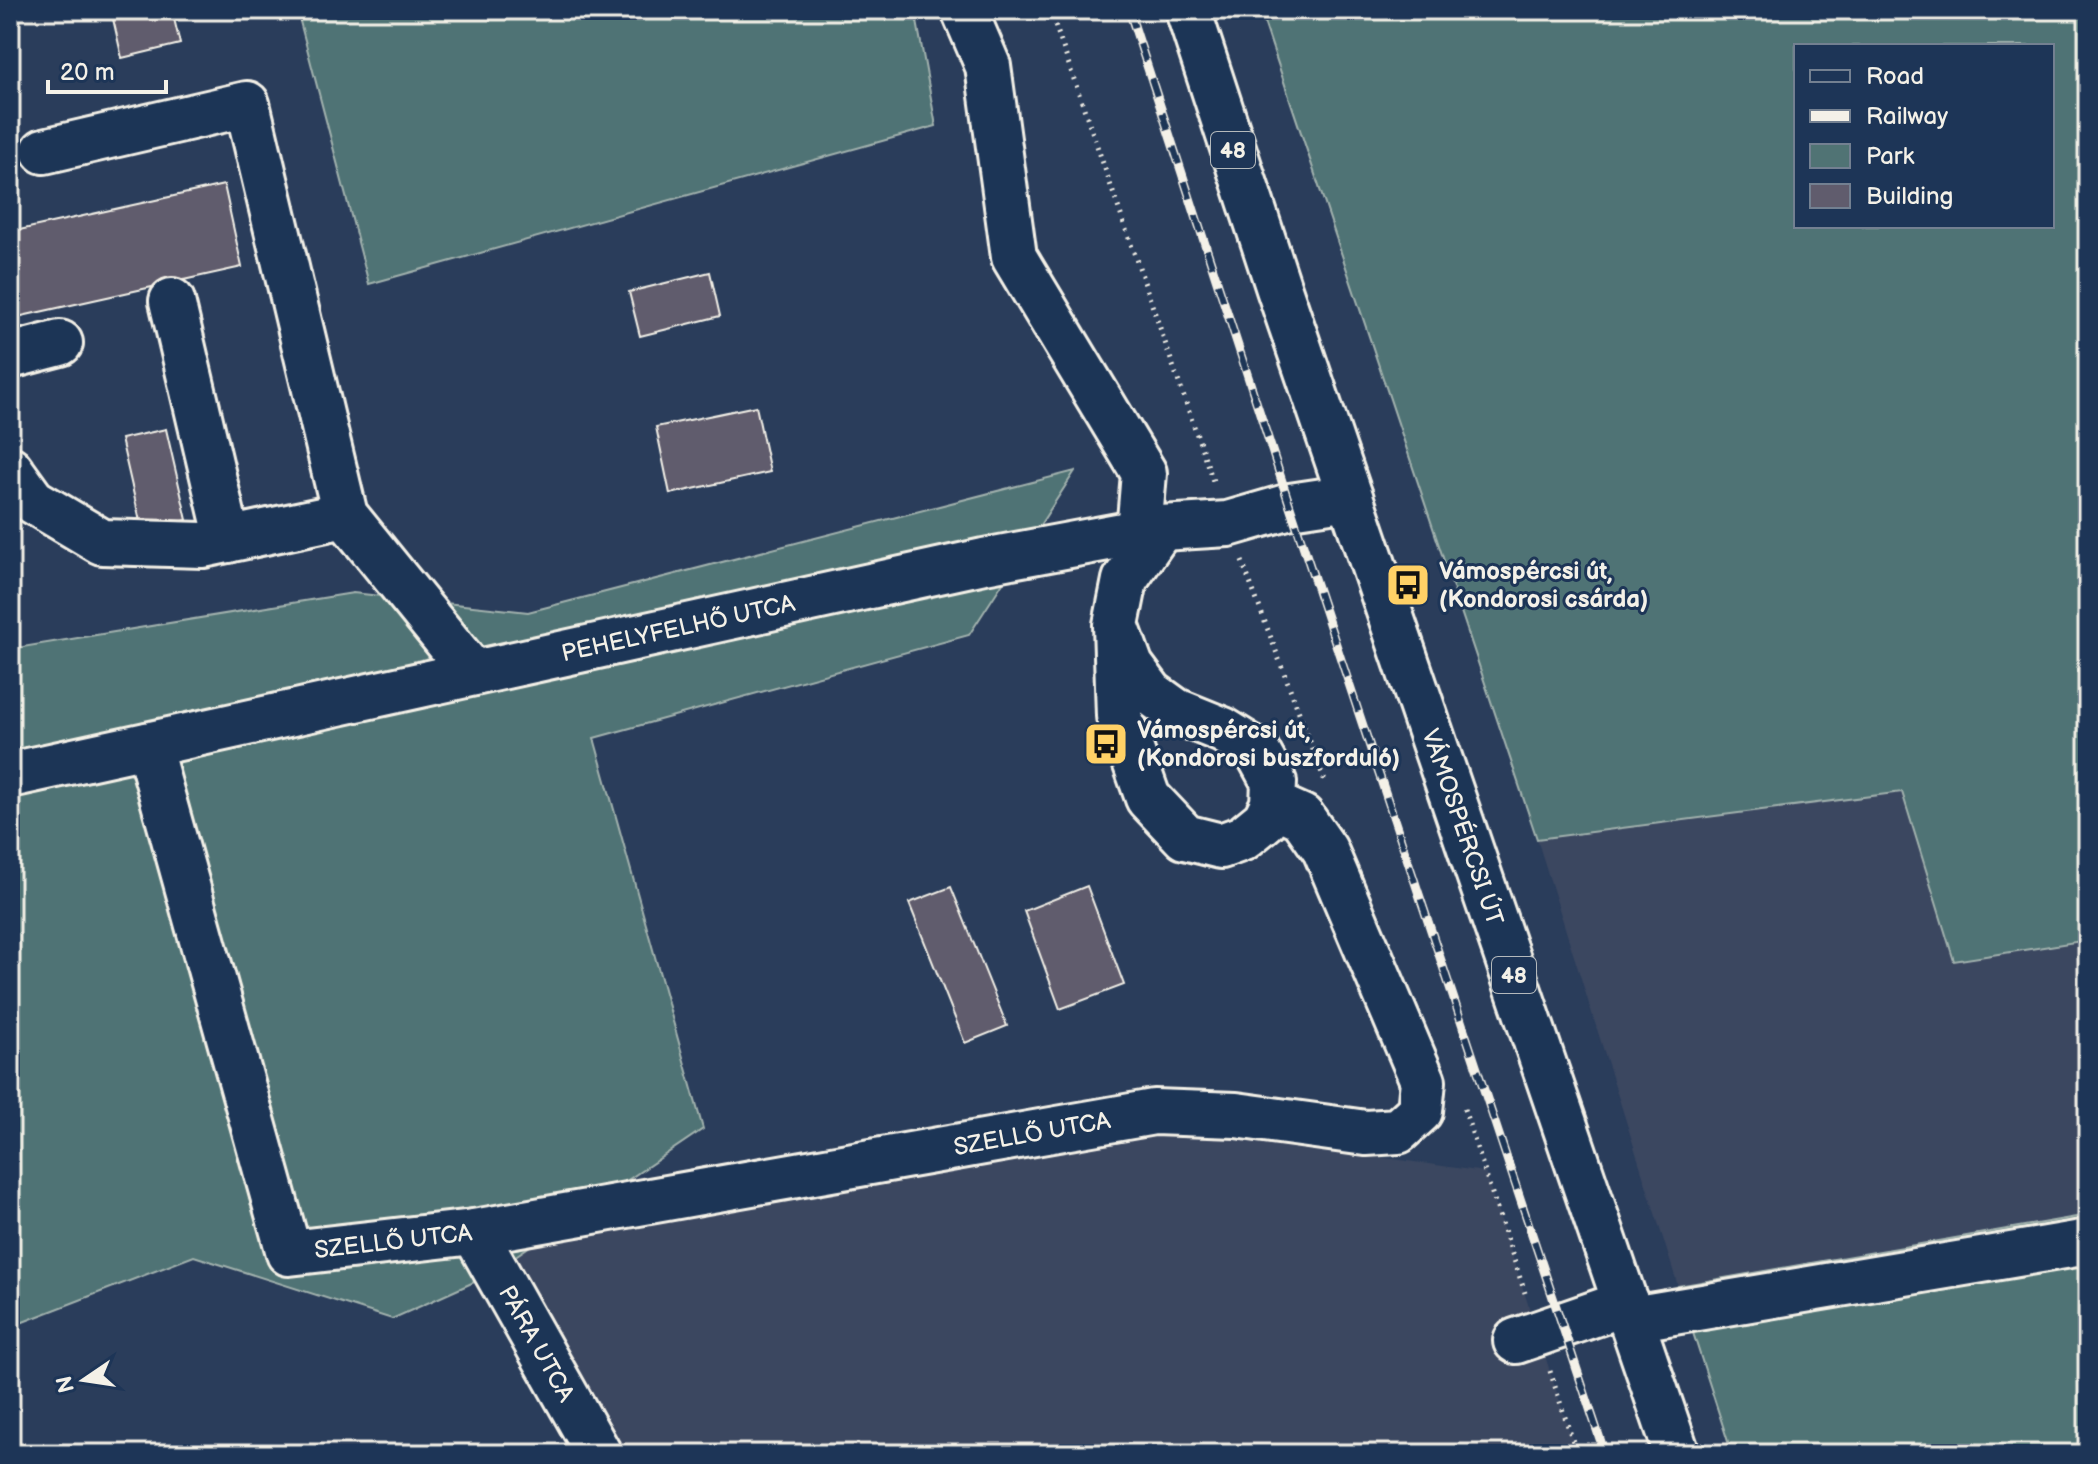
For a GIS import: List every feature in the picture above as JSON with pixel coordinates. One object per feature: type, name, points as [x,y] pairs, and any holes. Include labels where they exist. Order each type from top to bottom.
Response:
[{"type":"street","points":[[964,10],[988,66],[1014,257],[1144,473],[1150,530],[1125,580],[1116,625],[1119,716],[1148,798],[1185,837],[1221,846],[1243,838],[1265,820],[1273,804],[1274,782],[1257,751],[1223,730],[1176,711],[1151,693],[1131,666],[1116,625]]},
{"type":"street","name":"VÁMOSPÉRCSI ÚT","points":[[1188,10],[1279,289],[1677,1454]]},
{"type":"street","points":[[44,151],[247,104],[345,515],[473,673]]},
{"type":"street","points":[[172,301],[228,540]]},
{"type":"street","points":[[10,356],[60,343]]},
{"type":"street","points":[[10,469],[33,501],[102,542],[203,545],[345,515]]},
{"type":"street","name":"PEHELYFELHŐ UTCA","points":[[10,775],[984,561],[1150,530],[1228,524],[1290,506],[1350,497]]},
{"type":"street","name":"SZELLŐ UTCA","points":[[148,745],[289,1253],[474,1232],[1154,1112],[1236,1115],[1366,1133],[1398,1131],[1420,1111],[1423,1081],[1325,850],[1302,817],[1273,804]]},
{"type":"street","name":"PÁRA UTCA","points":[[474,1232],[599,1454]]},
{"type":"street","points":[[1516,1341],[1629,1311],[2088,1242]]},
{"type":"path","points":[[1050,10],[1228,524]]},
{"type":"shaded area","points":[[1903,792],[1954,961],[2088,940],[2088,1215],[1678,1286],[1537,839]]},
{"type":"shaded area","points":[[1156,1125],[1485,1172],[1577,1454],[579,1454],[483,1278],[531,1245]]},
{"type":"green space","points":[[297,10],[915,10],[936,126],[369,284]]},
{"type":"green space","points":[[1260,10],[2088,10],[2088,940],[1954,961],[1902,792],[1537,839]]},
{"type":"green space","points":[[1075,471],[969,635],[594,738],[703,1129],[483,1278],[392,1319],[194,1256],[10,1327],[10,649],[353,593],[528,612]]},
{"type":"green space","points":[[2088,1215],[2088,1454],[1732,1454],[1678,1286]]},
{"type":"building","points":[[111,10],[172,10],[180,44],[122,58]]},
{"type":"building","points":[[224,185],[242,267],[17,317],[10,283],[10,232]]},
{"type":"building","points":[[710,272],[720,316],[640,336],[629,292]]},
{"type":"building","points":[[756,406],[770,472],[670,494],[656,427]]},
{"type":"building","points":[[166,429],[187,520],[142,530],[121,439]]},
{"type":"building","points":[[1087,886],[1124,985],[1060,1009],[1024,911]]},
{"type":"building","points":[[951,887],[1007,1026],[965,1043],[909,903]]},
{"type":"railway","points":[[1129,10],[1605,1454]]},
{"type":"place","name":"Vámospércsi út, (Kondorosi csárda)","points":[[1408,585]]},
{"type":"place","name":"Vámospércsi út, (Kondorosi buszforduló)","points":[[1106,744]]}]
